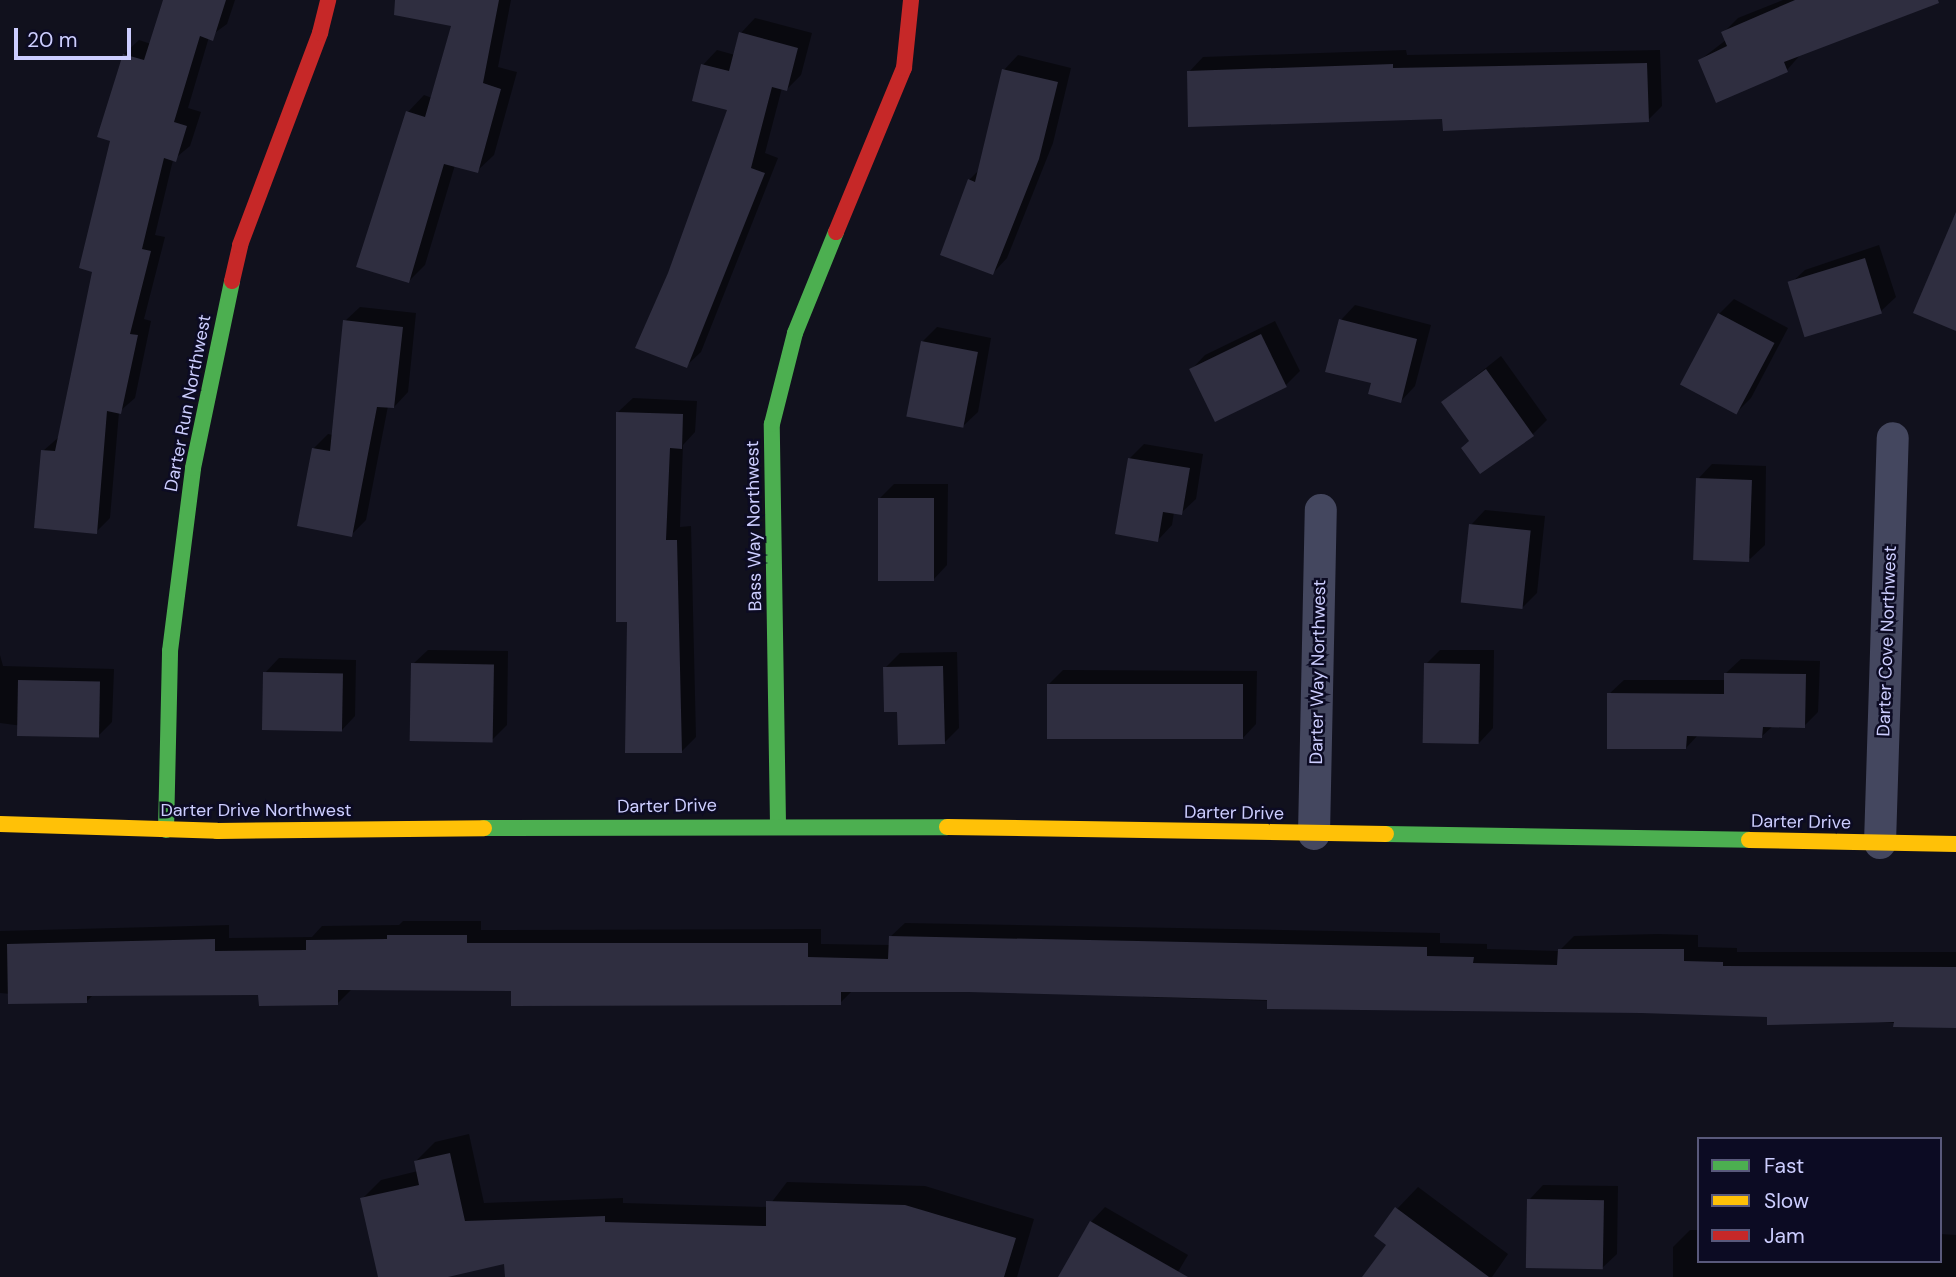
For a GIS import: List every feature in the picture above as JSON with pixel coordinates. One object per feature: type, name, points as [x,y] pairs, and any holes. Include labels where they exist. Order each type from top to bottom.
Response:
[{"type":"street","name":"Darter Run Northwest","points":[[166,830],[170,651],[193,468],[240,245],[328,0]]},
{"type":"street","name":"Bass Way Northwest","points":[[778,824],[772,424],[795,334],[904,68],[911,0]]},
{"type":"street","name":"Darter Cove Northwest","points":[[1880,843],[1893,438]]},
{"type":"street","name":"Darter Way Northwest","points":[[1314,834],[1321,510]]},
{"type":"street","name":"Darter Drive Northwest","points":[[0,824],[166,830],[512,828]]},
{"type":"street","name":"Darter Drive","points":[[512,828],[778,824],[1956,844]]},
{"type":"building","points":[[163,0],[226,0],[213,41],[200,36],[174,122],[187,126],[176,162],[164,158],[142,249],[151,251],[130,334],[138,335],[121,414],[107,411],[97,534],[34,528],[41,450],[55,451],[92,272],[79,268],[110,141],[97,137],[123,54],[144,60]]},
{"type":"building","points":[[395,0],[499,0],[483,83],[501,89],[478,173],[444,164],[409,283],[356,267],[406,111],[425,117],[451,26],[394,15]]},
{"type":"building","points":[[1795,0],[1938,0],[1939,3],[1784,62],[1788,72],[1716,103],[1698,60],[1727,46],[1721,32]]},
{"type":"building","points":[[739,32],[798,48],[787,91],[772,87],[751,168],[765,173],[687,368],[635,348],[668,273],[727,110],[692,101],[701,64],[729,71]]},
{"type":"building","points":[[1647,63],[1649,122],[1443,131],[1442,119],[1188,127],[1187,71],[1393,64],[1393,68]]},
{"type":"building","points":[[1002,69],[1058,82],[1039,159],[993,275],[940,255],[968,179],[975,182]]},
{"type":"building","points":[[1956,212],[1956,331],[1913,313]]},
{"type":"building","points":[[1865,258],[1882,313],[1804,337],[1788,282]]},
{"type":"building","points":[[1718,313],[1775,343],[1736,415],[1680,385]]},
{"type":"building","points":[[1339,319],[1417,339],[1401,403],[1368,394],[1371,383],[1325,372]]},
{"type":"building","points":[[343,320],[403,327],[394,408],[377,407],[352,537],[297,526],[312,448],[330,451]]},
{"type":"building","points":[[1261,334],[1287,387],[1215,422],[1189,369]]},
{"type":"building","points":[[921,341],[978,352],[963,428],[906,417]]},
{"type":"building","points":[[1486,369],[1534,436],[1480,474],[1461,448],[1469,441],[1441,402]]},
{"type":"building","points":[[616,412],[683,414],[682,449],[670,448],[666,540],[677,540],[682,753],[625,753],[627,622],[616,622]]},
{"type":"building","points":[[1128,458],[1190,468],[1182,515],[1163,512],[1158,542],[1115,534]]},
{"type":"building","points":[[1696,478],[1752,480],[1749,562],[1693,560]]},
{"type":"building","points":[[878,498],[934,498],[934,581],[878,581]]},
{"type":"building","points":[[1469,524],[1531,530],[1522,609],[1461,603]]},
{"type":"building","points":[[411,663],[494,664],[493,742],[410,741]]},
{"type":"building","points":[[1424,663],[1480,664],[1479,744],[1423,743]]},
{"type":"building","points":[[943,666],[945,744],[898,745],[897,712],[884,712],[883,667]]},
{"type":"building","points":[[263,672],[343,673],[342,731],[262,730]]},
{"type":"building","points":[[1724,673],[1806,674],[1805,728],[1763,727],[1762,738],[1687,736],[1686,749],[1607,749],[1607,693],[1724,694]]},
{"type":"building","points":[[18,680],[100,681],[99,737],[17,736]]},
{"type":"building","points":[[1047,684],[1243,684],[1243,739],[1047,739]]},
{"type":"building","points":[[387,935],[467,935],[467,943],[808,943],[808,957],[888,959],[889,936],[1427,947],[1427,956],[1474,957],[1473,963],[1557,965],[1558,949],[1684,949],[1684,961],[1723,962],[1723,966],[1956,967],[1956,1028],[1893,1027],[1894,1022],[1767,1025],[1767,1017],[1641,1013],[1267,1009],[1267,1000],[968,992],[841,992],[841,1005],[511,1006],[511,991],[338,990],[338,1005],[259,1006],[258,995],[87,996],[87,1003],[8,1004],[7,944],[215,939],[215,951],[306,950],[306,940],[387,939]]},
{"type":"building","points":[[450,1153],[465,1221],[605,1216],[605,1222],[766,1226],[766,1201],[905,1205],[1016,1238],[1004,1277],[505,1277],[504,1264],[448,1277],[378,1277],[360,1198],[419,1185],[414,1161]]},
{"type":"building","points":[[1527,1199],[1604,1200],[1603,1269],[1526,1268]]},
{"type":"building","points":[[1395,1207],[1489,1277],[1362,1277],[1386,1245],[1374,1236]]},
{"type":"building","points":[[1090,1221],[1188,1277],[1058,1277]]},
{"type":"traffic: fast","points":[[778,824],[772,424],[795,333],[836,232]]},
{"type":"traffic: fast","points":[[166,830],[170,651],[193,468],[232,281]]},
{"type":"traffic: fast","points":[[484,828],[947,827]]},
{"type":"traffic: fast","points":[[1386,834],[1749,840]]},
{"type":"traffic: slow","points":[[0,824],[217,831],[484,828]]},
{"type":"traffic: slow","points":[[947,827],[1386,834]]},
{"type":"traffic: slow","points":[[1749,840],[1956,844]]},
{"type":"traffic: jam","points":[[232,281],[240,245],[320,33],[328,0]]},
{"type":"traffic: jam","points":[[836,232],[904,68],[911,0]]}]
